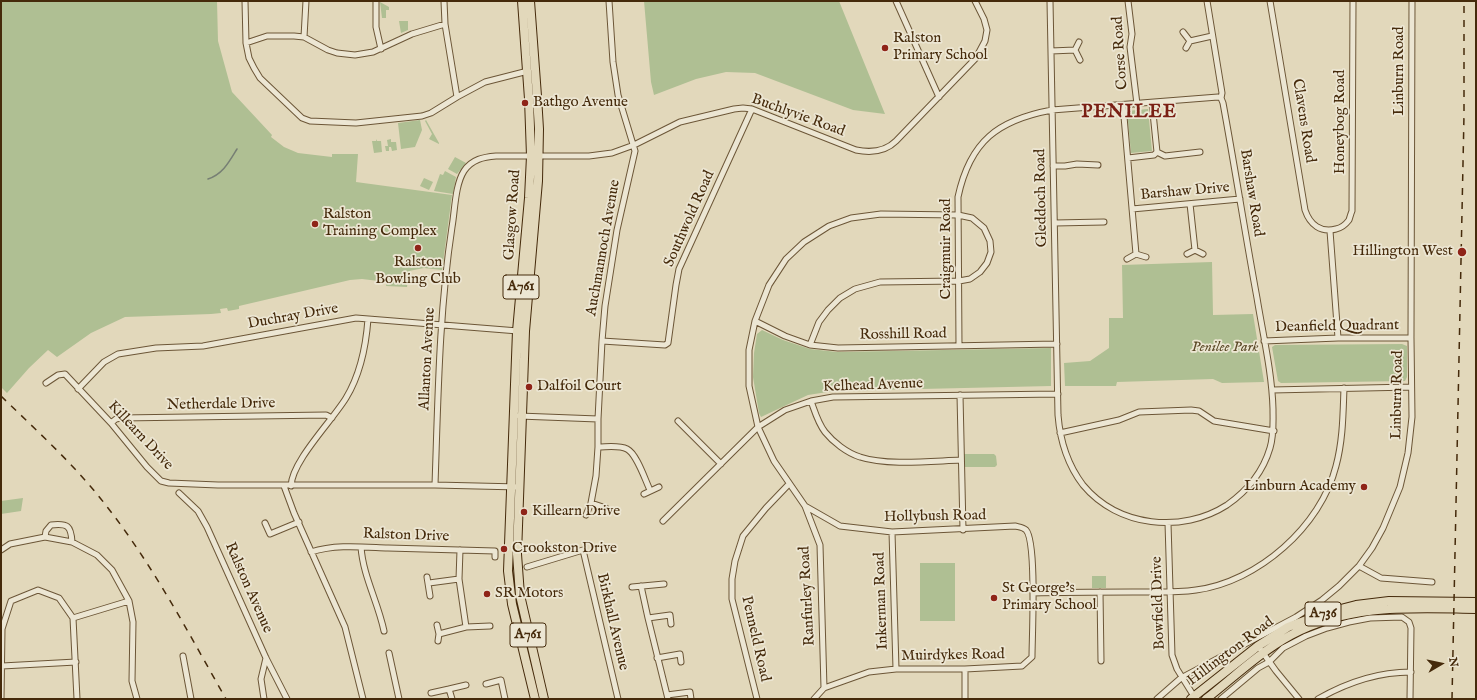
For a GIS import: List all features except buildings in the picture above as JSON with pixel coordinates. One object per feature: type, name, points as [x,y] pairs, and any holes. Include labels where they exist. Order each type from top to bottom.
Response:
[{"type":"main road","name":"Glasgow Road","points":[[522,1],[527,12]]},
{"type":"main road","name":"Glasgow Road","points":[[519,614],[510,589],[508,574],[515,487],[521,331],[537,199],[527,12],[530,1]]},
{"type":"main road","name":"Glasgow Road","points":[[515,487],[519,614]]},
{"type":"main road","name":"Hillington Road","points":[[1206,699],[1288,627],[1325,613],[1356,605],[1399,600],[1476,602]]},
{"type":"main road","name":"Hillington Road","points":[[1194,698],[1260,650],[1327,620],[1353,613],[1396,608],[1476,609]]},
{"type":"main road","name":"A761","points":[[519,614],[535,699]]},
{"type":"main road","name":"A761","points":[[519,614],[544,699]]},
{"type":"street","points":[[245,1],[246,43],[249,58],[260,78],[297,114],[307,120],[356,124],[422,116],[431,113],[456,97],[485,82],[531,70]]},
{"type":"street","points":[[304,37],[306,1]]},
{"type":"street","points":[[376,1],[376,27],[381,49]]},
{"type":"street","points":[[444,1],[445,24],[456,97]]},
{"type":"street","name":"Auchmannoch Avenue","points":[[586,515],[594,491],[598,447],[602,341],[610,265],[635,151],[618,95],[613,62],[609,1]]},
{"type":"street","points":[[896,1],[939,97]]},
{"type":"street","name":"Buchlyvie Road","points":[[535,156],[589,156],[612,154],[634,145],[680,122],[744,108],[856,150],[865,152],[879,151],[890,148],[976,58],[986,41],[987,30],[984,19],[975,1]]},
{"type":"street","name":"Gleddoch Road","points":[[1050,1],[1058,415],[1062,446],[1076,475],[1084,486],[1100,501],[1115,510],[1138,520],[1168,523]]},
{"type":"street","name":"Corse Road","points":[[1128,1],[1132,34],[1130,47],[1137,104]]},
{"type":"street","name":"Barshaw Road","points":[[1168,523],[1182,522],[1206,516],[1239,496],[1252,483],[1262,467],[1270,449],[1274,431],[1272,390],[1240,198],[1221,98],[1222,93],[1207,1]]},
{"type":"street","name":"Clavens Road","points":[[1270,1],[1305,210],[1313,225],[1321,230],[1330,231]]},
{"type":"street","name":"Honeybog Road","points":[[1330,231],[1341,228],[1349,220],[1352,210],[1353,1]]},
{"type":"street","name":"Linburn Road","points":[[1157,699],[1181,678],[1296,617],[1322,600],[1339,586],[1359,566],[1372,548],[1383,528],[1400,487],[1408,453],[1412,417],[1412,1]]},
{"type":"street","points":[[246,43],[267,36],[304,37],[328,50],[346,55],[364,54],[381,49],[412,34],[445,24]]},
{"type":"street","points":[[1183,32],[1190,41]]},
{"type":"street","points":[[1186,48],[1190,41],[1212,36]]},
{"type":"street","points":[[1075,50],[1079,42]]},
{"type":"street","points":[[1051,51],[1075,50]]},
{"type":"street","points":[[1075,50],[1080,60]]},
{"type":"street","name":"Craigmuir Road","points":[[960,346],[958,197],[962,178],[970,159],[980,145],[990,136],[1016,119],[1031,114],[1052,110],[1218,97],[1221,98]]},
{"type":"street","points":[[1152,103],[1157,152]]},
{"type":"street","points":[[1123,105],[1136,254]]},
{"type":"street","name":"Southwold Road","points":[[602,341],[665,345],[668,343],[679,269],[752,110]]},
{"type":"street","points":[[1157,152],[1165,156],[1200,152]]},
{"type":"street","points":[[1128,158],[1154,155],[1157,152]]},
{"type":"street","name":"Allanton Avenue","points":[[435,485],[441,325],[450,243],[459,182],[470,164],[484,157],[535,156]]},
{"type":"street","points":[[1053,166],[1077,164],[1098,165]]},
{"type":"street","name":"Barshaw Drive","points":[[1132,209],[1240,198]]},
{"type":"street","points":[[1190,204],[1195,250]]},
{"type":"street","name":"Hollybush Road","points":[[959,281],[970,279],[980,272],[987,263],[990,252],[990,241],[984,228],[972,218],[958,215],[881,214],[851,218],[829,226],[804,242],[786,260],[770,285],[755,321],[749,350],[749,386],[758,427],[774,461],[805,506],[840,526],[892,532],[963,530],[1015,526],[1021,527],[1027,531],[1031,539],[1033,593]]},
{"type":"street","points":[[1055,223],[1104,222]]},
{"type":"street","points":[[1330,231],[1338,338]]},
{"type":"street","points":[[1195,250],[1204,254]]},
{"type":"street","points":[[1187,254],[1195,250]]},
{"type":"street","points":[[1127,259],[1136,254],[1146,257]]},
{"type":"street","points":[[810,345],[819,322],[828,310],[840,298],[855,289],[880,282],[959,281]]},
{"type":"street","name":"Duchray Drive","points":[[78,389],[104,362],[118,354],[156,348],[203,346],[356,318],[521,331]]},
{"type":"street","points":[[291,486],[292,477],[311,444],[347,397],[360,367],[366,343],[368,319]]},
{"type":"street","name":"Rosshill Road","points":[[755,321],[785,336],[810,345],[838,348],[1057,344]]},
{"type":"street","name":"Deanfield Quadrant","points":[[1264,341],[1338,338],[1411,338]]},
{"type":"street","name":"Killearn Drive","points":[[46,383],[58,375],[65,374],[111,423],[160,481],[169,483],[284,486],[435,485],[515,487]]},
{"type":"street","points":[[1272,390],[1411,387]]},
{"type":"street","points":[[1033,593],[1170,592],[1197,590],[1234,578],[1266,561],[1284,548],[1294,538],[1325,496],[1336,467],[1342,442],[1344,388]]},
{"type":"street","name":"Kelhead Avenue","points":[[663,521],[758,427],[786,410],[811,401],[833,397],[1058,394]]},
{"type":"street","points":[[960,395],[963,530]]},
{"type":"street","points":[[811,401],[818,421],[826,432],[836,443],[858,457],[884,462],[961,460]]},
{"type":"street","points":[[1060,433],[1119,420],[1138,412],[1191,410],[1199,411],[1214,421],[1274,431]]},
{"type":"street","name":"Netherdale Drive","points":[[111,423],[116,418],[326,415],[332,418]]},
{"type":"street","points":[[518,416],[598,419]]},
{"type":"street","points":[[678,421],[721,464]]},
{"type":"street","points":[[598,447],[627,449],[632,453],[650,490]]},
{"type":"street","name":"Penneld Road","points":[[757,699],[732,600],[732,579],[735,561],[744,536],[766,508],[790,484]]},
{"type":"street","points":[[284,486],[294,513],[345,627],[363,699]]},
{"type":"street","points":[[644,494],[658,486]]},
{"type":"street","name":"Ralston Avenue","points":[[179,492],[198,511],[207,527],[266,658],[287,699]]},
{"type":"street","points":[[591,503],[606,508]]},
{"type":"street","name":"Ranfurley Road","points":[[805,506],[820,545],[824,688]]},
{"type":"street","points":[[265,523],[270,534],[299,522]]},
{"type":"street","name":"Bowfield Drive","points":[[1168,523],[1172,655],[1181,678],[1194,698]]},
{"type":"street","points":[[45,537],[46,532],[51,525],[67,525],[71,531],[72,542]]},
{"type":"street","name":"Inkerman Road","points":[[892,532],[896,669]]},
{"type":"street","points":[[1,550],[10,544],[45,537],[72,542],[97,555],[112,570],[129,601],[133,622],[132,681],[137,699]]},
{"type":"street","name":"Ralston Drive","points":[[312,552],[325,547],[361,547],[495,551],[495,557]]},
{"type":"street","points":[[361,547],[362,560],[384,619],[384,631]]},
{"type":"street","points":[[460,550],[459,579],[466,627]]},
{"type":"street","name":"Birkhall Avenue","points":[[528,567],[583,550],[618,699]]},
{"type":"street","points":[[1359,566],[1381,578],[1432,582]]},
{"type":"street","points":[[428,577],[430,596]]},
{"type":"street","points":[[429,584],[459,579]]},
{"type":"street","points":[[632,587],[664,584]]},
{"type":"street","points":[[642,586],[667,697],[690,692],[691,699]]},
{"type":"street","points":[[1,699],[2,629],[11,601],[38,590],[60,598],[73,618],[77,699]]},
{"type":"street","points":[[1100,592],[1101,661]]},
{"type":"street","name":"Muirdykes Road","points":[[814,699],[824,688],[869,672],[896,669],[965,669],[1022,666],[1032,657],[1033,593]]},
{"type":"street","points":[[73,618],[129,601]]},
{"type":"street","points":[[648,618],[670,615],[671,624]]},
{"type":"street","points":[[1221,699],[1284,648],[1306,636],[1349,622],[1370,618],[1402,617],[1409,622],[1411,628],[1410,699]]},
{"type":"street","points":[[436,625],[439,634],[438,641]]},
{"type":"street","points":[[439,634],[466,627],[490,626]]},
{"type":"street","points":[[1260,650],[1268,662],[1299,699]]},
{"type":"street","points":[[389,653],[393,660],[399,699]]},
{"type":"street","points":[[657,658],[680,654],[681,662]]},
{"type":"street","points":[[183,656],[191,699]]},
{"type":"street","points":[[264,699],[261,679],[266,658]]},
{"type":"street","points":[[2,666],[76,662]]},
{"type":"street","points":[[965,669],[965,699]]},
{"type":"street","points":[[1318,699],[1341,687],[1360,680],[1395,673],[1411,672]]},
{"type":"street","points":[[486,684],[501,680],[505,699]]},
{"type":"street","points":[[431,693],[466,685]]},
{"type":"street","points":[[449,689],[452,699]]},
{"type":"green space","points":[[1,1],[217,1],[218,41],[232,92],[272,135],[271,137],[284,147],[298,153],[332,157],[332,154],[358,154],[356,182],[452,195],[442,270],[424,268],[409,271],[407,287],[386,286],[387,282],[362,279],[350,280],[239,306],[239,309],[228,311],[227,308],[220,309],[221,313],[125,317],[91,333],[57,357],[48,350],[29,368],[7,393],[1,387]]},
{"type":"green space","points":[[644,1],[839,1],[885,114],[853,110],[755,73],[726,72],[696,79],[654,95],[651,82]]},
{"type":"green space","points":[[380,2],[389,7],[389,10],[386,10],[386,18],[382,18]]},
{"type":"green space","points":[[399,21],[408,21],[408,30],[401,33]]},
{"type":"green space","points":[[1148,109],[1152,151],[1131,153],[1127,111]]},
{"type":"green space","points":[[420,120],[422,130],[415,147],[401,149],[398,123]]},
{"type":"green space","points":[[426,120],[439,144],[429,139],[432,134],[425,121]]},
{"type":"green space","points":[[376,139],[377,141],[381,141],[382,152],[374,153],[372,141],[376,141]]},
{"type":"green space","points":[[391,139],[391,142],[396,142],[397,150],[392,151],[391,147],[389,147],[389,151],[386,151],[385,146],[388,146],[387,140]]},
{"type":"green space","points":[[455,157],[466,163],[457,174],[448,169]]},
{"type":"green space","points":[[445,171],[456,177],[453,194],[434,191],[440,174],[443,175]]},
{"type":"green space","points":[[424,178],[433,182],[429,190],[420,186]]},
{"type":"green space","name":"Penilee Park","points":[[1212,262],[1213,315],[1253,314],[1264,382],[1222,383],[1213,379],[1117,382],[1116,386],[1065,386],[1064,363],[1090,361],[1109,348],[1109,318],[1123,318],[1122,265]]},
{"type":"green space","points":[[762,330],[783,340],[810,349],[837,352],[1051,348],[1051,386],[834,391],[808,395],[761,417],[753,377],[754,353],[757,334]]},
{"type":"green space","points":[[1402,344],[1407,346],[1407,377],[1405,381],[1281,383],[1278,381],[1272,347],[1275,345]]},
{"type":"green space","points":[[963,454],[994,454],[996,456],[997,465],[995,467],[964,467]]},
{"type":"green space","points":[[23,498],[21,511],[1,514],[1,501]]},
{"type":"green space","points":[[920,563],[955,563],[955,621],[920,621]]},
{"type":"green space","points":[[1092,576],[1106,576],[1106,588],[1092,588]]},
{"type":"waterway","points":[[208,179],[222,171],[237,149]]},
{"type":"railway","points":[[1452,699],[1464,115],[1464,1]]},
{"type":"railway","points":[[1,396],[57,450],[83,478],[125,530],[156,577],[226,699]]},
{"type":"place","name":"Ralston Primary School","points":[[885,48]]},
{"type":"place","name":"Bathgo Avenue","points":[[525,103]]},
{"type":"place","name":"Ralston Training Complex","points":[[315,224]]},
{"type":"place","name":"Ralston Bowling Club","points":[[418,248]]},
{"type":"place","name":"Hillington West","points":[[1462,252]]},
{"type":"place","name":"Dalfoil Court","points":[[529,387]]},
{"type":"place","name":"Linburn Academy","points":[[1364,487]]},
{"type":"place","name":"Killearn Drive","points":[[524,512]]},
{"type":"place","name":"Crookston Drive","points":[[504,549]]},
{"type":"place","name":"SR Motors","points":[[487,594]]},
{"type":"place","name":"St George's Primary School","points":[[994,598]]},
{"type":"district","name":"PENILEE","points":[[1129,113]]}]
